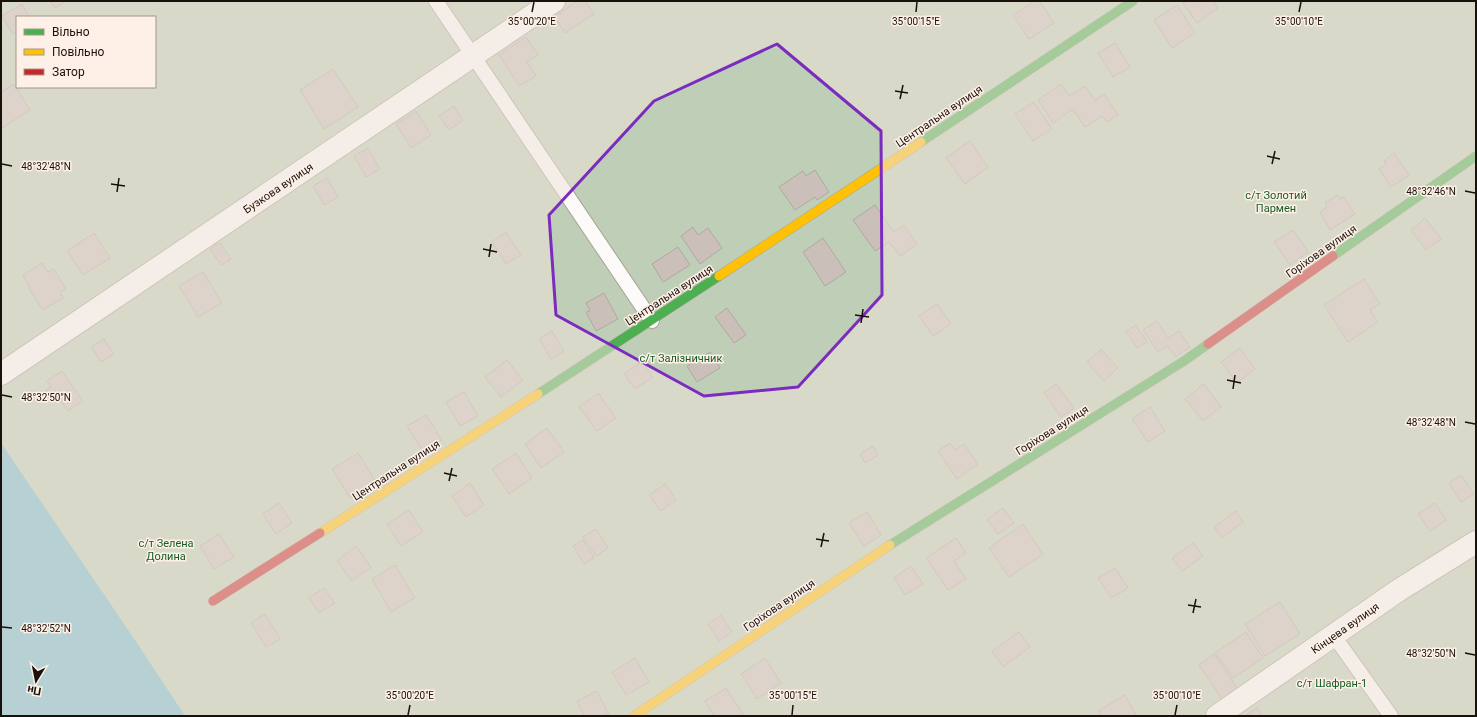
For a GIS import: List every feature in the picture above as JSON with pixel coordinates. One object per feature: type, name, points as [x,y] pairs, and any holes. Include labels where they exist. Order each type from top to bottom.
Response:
[{"type":"street","name":"Бузкова вулиця","points":[[1,374],[554,1]]},
{"type":"street","name":"Центральна вулиця","points":[[213,601],[652,321],[1133,1]]},
{"type":"street","name":"Горіхова вулиця","points":[[634,716],[902,537],[1184,361],[1476,156]]},
{"type":"street","name":"Кінцева вулиця","points":[[1217,716],[1399,590],[1476,542]]},
{"type":"lane","points":[[436,1],[652,321]]},
{"type":"lane","points":[[1334,636],[1391,716]]},
{"type":"highlighted area","points":[[777,44],[881,131],[882,295],[798,387],[704,396],[556,315],[549,215],[654,101]]},
{"type":"green space","name":"с/т Залізничник","points":[[1,1],[1476,1],[1476,716],[1,716]]},
{"type":"water","points":[[1,443],[137,643],[185,716],[1,716]]},
{"type":"building","points":[[50,1],[66,1],[55,8]]},
{"type":"building","points":[[577,1],[585,1],[594,14],[565,33],[554,17]]},
{"type":"building","points":[[1034,1],[1039,1],[1054,23],[1029,39],[1013,15]]},
{"type":"building","points":[[1186,1],[1214,1],[1218,8],[1197,23],[1183,3]]},
{"type":"building","points":[[22,4],[28,16],[16,16],[16,32],[13,34],[2,16]]},
{"type":"building","points":[[1177,5],[1195,33],[1172,48],[1154,20]]},
{"type":"building","points":[[526,37],[538,55],[527,62],[536,76],[519,86],[499,55]]},
{"type":"building","points":[[1115,43],[1130,67],[1113,77],[1098,53]]},
{"type":"building","points":[[333,69],[358,107],[324,129],[300,90]]},
{"type":"building","points":[[14,84],[30,110],[2,128],[1,125],[1,92]]},
{"type":"building","points":[[1061,84],[1069,96],[1085,86],[1095,100],[1104,94],[1118,115],[1107,122],[1102,116],[1085,127],[1073,109],[1053,123],[1038,100]]},
{"type":"building","points":[[1034,102],[1052,129],[1033,141],[1015,114]]},
{"type":"building","points":[[454,106],[463,120],[449,130],[439,116]]},
{"type":"building","points":[[416,111],[431,135],[411,148],[396,124]]},
{"type":"building","points":[[970,141],[988,167],[965,184],[946,158]]},
{"type":"building","points":[[368,148],[380,169],[366,177],[354,156]]},
{"type":"building","points":[[1394,153],[1409,175],[1391,187],[1379,169],[1386,164],[1384,161]]},
{"type":"building","points":[[815,170],[829,192],[817,200],[815,197],[795,210],[779,187],[803,171],[806,176]]},
{"type":"building","points":[[327,178],[338,197],[324,205],[313,186]]},
{"type":"building","points":[[1338,195],[1340,199],[1344,197],[1355,214],[1330,230],[1320,212],[1327,207],[1325,203]]},
{"type":"building","points":[[875,205],[894,232],[904,225],[917,244],[900,256],[889,242],[875,251],[853,220]]},
{"type":"building","points":[[1425,218],[1441,239],[1426,250],[1411,230]]},
{"type":"building","points":[[693,227],[698,235],[708,228],[722,248],[700,264],[681,236]]},
{"type":"building","points":[[1293,230],[1308,252],[1290,265],[1274,242]]},
{"type":"building","points":[[506,232],[521,255],[506,264],[492,242]]},
{"type":"building","points":[[94,233],[110,258],[83,275],[67,251]]},
{"type":"building","points":[[823,238],[846,272],[825,286],[803,252]]},
{"type":"building","points":[[220,243],[231,259],[221,265],[210,249]]},
{"type":"building","points":[[678,247],[690,265],[663,282],[652,264]]},
{"type":"building","points":[[42,263],[48,272],[54,269],[66,289],[60,292],[63,298],[43,310],[29,289],[30,288],[23,275]]},
{"type":"building","points":[[203,272],[222,303],[198,317],[179,286]]},
{"type":"building","points":[[1364,279],[1380,304],[1370,310],[1378,322],[1348,342],[1324,305]]},
{"type":"building","points":[[604,293],[618,319],[596,331],[586,312],[590,311],[586,303]]},
{"type":"building","points":[[937,304],[951,324],[933,336],[919,316]]},
{"type":"building","points":[[727,308],[746,335],[734,343],[715,317]]},
{"type":"building","points":[[1157,321],[1168,338],[1179,331],[1190,347],[1176,357],[1168,346],[1158,352],[1143,330]]},
{"type":"building","points":[[1136,325],[1147,342],[1137,348],[1126,332]]},
{"type":"building","points":[[552,331],[564,351],[551,359],[539,339]]},
{"type":"building","points":[[104,339],[114,354],[101,362],[91,347]]},
{"type":"building","points":[[1240,348],[1255,369],[1237,383],[1221,362]]},
{"type":"building","points":[[1101,349],[1118,368],[1104,381],[1087,362]]},
{"type":"building","points":[[710,352],[720,368],[697,382],[687,366]]},
{"type":"building","points":[[507,360],[523,380],[501,397],[485,377]]},
{"type":"building","points":[[642,361],[653,377],[635,389],[624,374]]},
{"type":"building","points":[[62,371],[83,401],[68,411],[56,395],[50,399],[45,391],[51,387],[47,381]]},
{"type":"building","points":[[1056,384],[1074,408],[1061,417],[1044,393]]},
{"type":"building","points":[[1204,384],[1221,407],[1203,421],[1185,399]]},
{"type":"building","points":[[464,392],[478,416],[460,426],[446,402]]},
{"type":"building","points":[[598,393],[616,418],[597,431],[579,407]]},
{"type":"building","points":[[1150,407],[1165,431],[1148,442],[1132,419]]},
{"type":"building","points":[[426,415],[442,440],[423,452],[407,426]]},
{"type":"building","points":[[547,428],[564,452],[541,468],[525,444]]},
{"type":"building","points":[[950,443],[955,450],[964,444],[978,464],[957,479],[938,451]]},
{"type":"building","points":[[873,446],[878,455],[865,463],[860,454]]},
{"type":"building","points":[[358,453],[376,482],[350,498],[332,469]]},
{"type":"building","points":[[516,453],[532,478],[509,494],[492,469]]},
{"type":"building","points":[[1461,475],[1474,494],[1461,502],[1449,483]]},
{"type":"building","points":[[470,483],[484,505],[466,517],[452,496]]},
{"type":"building","points":[[665,484],[676,500],[661,511],[649,495]]},
{"type":"building","points":[[279,503],[292,523],[276,534],[263,514]]},
{"type":"building","points":[[1435,503],[1446,520],[1430,531],[1418,514]]},
{"type":"building","points":[[1003,508],[1014,523],[998,534],[987,520]]},
{"type":"building","points":[[409,510],[423,532],[401,546],[387,524]]},
{"type":"building","points":[[1236,511],[1243,522],[1222,538],[1214,527]]},
{"type":"building","points":[[867,512],[881,535],[864,546],[849,523]]},
{"type":"building","points":[[1023,524],[1043,554],[1009,577],[989,548]]},
{"type":"building","points":[[596,529],[608,548],[596,556],[583,537]]},
{"type":"building","points":[[219,534],[234,557],[214,569],[200,546]]},
{"type":"building","points":[[956,538],[966,553],[954,561],[966,579],[948,590],[926,558]]},
{"type":"building","points":[[583,540],[594,558],[584,564],[573,546]]},
{"type":"building","points":[[1193,543],[1203,556],[1182,571],[1172,558]]},
{"type":"building","points":[[356,546],[371,567],[352,581],[337,561]]},
{"type":"building","points":[[395,565],[415,598],[391,612],[372,579]]},
{"type":"building","points":[[911,566],[923,584],[905,595],[894,578]]},
{"type":"building","points":[[1115,568],[1128,588],[1111,598],[1098,578]]},
{"type":"building","points":[[324,588],[335,603],[319,613],[309,598]]},
{"type":"building","points":[[1280,602],[1300,634],[1265,656],[1245,624]]},
{"type":"building","points":[[265,614],[280,639],[266,647],[251,623]]},
{"type":"building","points":[[721,615],[732,632],[719,641],[708,624]]},
{"type":"building","points":[[1019,632],[1030,647],[1003,667],[992,651]]},
{"type":"building","points":[[1246,632],[1263,658],[1233,678],[1215,653]]},
{"type":"building","points":[[1214,654],[1238,689],[1222,699],[1199,665]]},
{"type":"building","points":[[635,658],[649,682],[626,695],[612,672]]},
{"type":"building","points":[[765,658],[781,683],[757,699],[741,674]]},
{"type":"building","points":[[726,688],[743,714],[740,716],[714,716],[705,701]]},
{"type":"building","points":[[597,691],[609,715],[584,716],[577,701]]},
{"type":"building","points":[[1125,695],[1137,716],[1101,716],[1098,711]]},
{"type":"building","points":[[1257,708],[1263,716],[1245,716]]},
{"type":"traffic: fast","points":[[921,142],[1133,1]]},
{"type":"traffic: fast","points":[[1333,256],[1476,156]]},
{"type":"traffic: fast","points":[[538,394],[719,276]]},
{"type":"traffic: fast","points":[[890,545],[1184,361],[1208,344]]},
{"type":"traffic: slow","points":[[719,276],[921,142]]},
{"type":"traffic: slow","points":[[320,533],[538,394]]},
{"type":"traffic: slow","points":[[634,716],[890,545]]},
{"type":"traffic: jam","points":[[1208,344],[1333,256]]},
{"type":"traffic: jam","points":[[213,601],[320,533]]},
{"type":"park label","name":"с/т Золотий Пармен","points":[[1276,201]]},
{"type":"park label","name":"с/т Зелена Долина","points":[[166,549]]},
{"type":"park label","name":"с/т Шафран-1","points":[[1332,683]]}]
